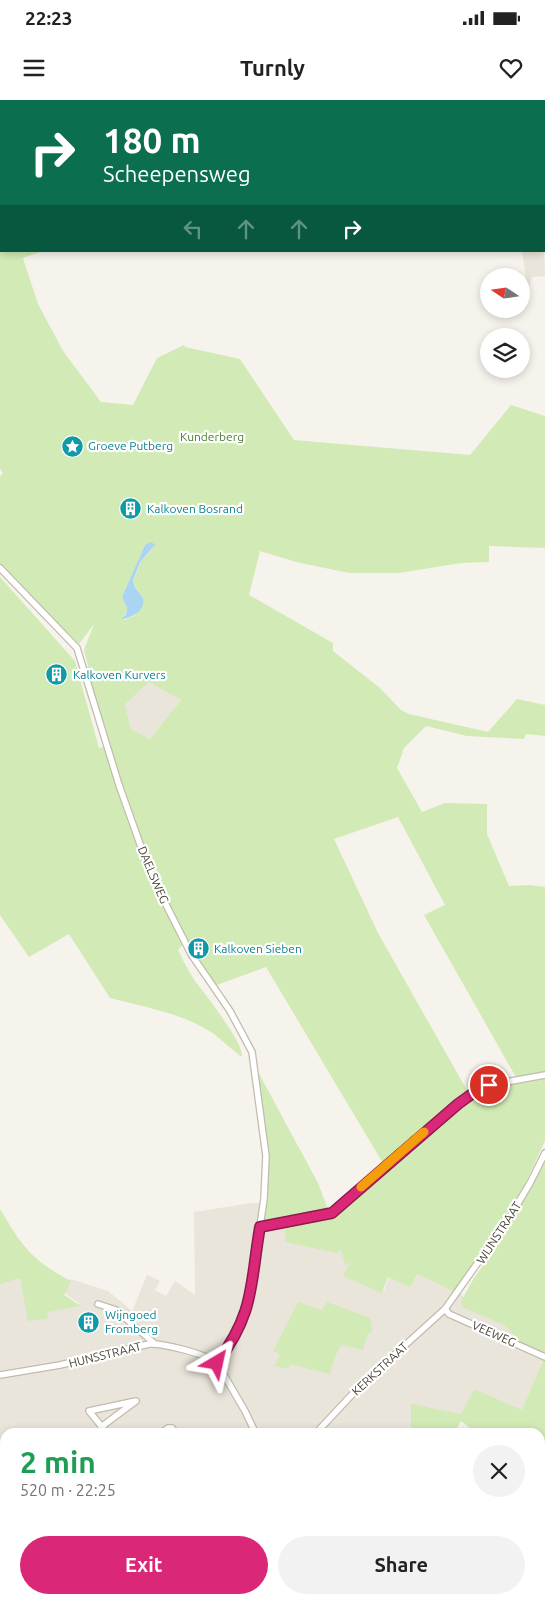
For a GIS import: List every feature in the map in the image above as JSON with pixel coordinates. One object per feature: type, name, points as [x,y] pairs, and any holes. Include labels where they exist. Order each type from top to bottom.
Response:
[{"type":"street","name":"DAELSWEG","points":[[0,568],[76,646],[119,785],[151,875],[191,954],[230,1011],[253,1055],[265,1148],[264,1199],[252,1287],[246,1314],[235,1338],[217,1363]]},
{"type":"street","points":[[260,1227],[332,1213],[423,1133],[472,1094],[489,1085],[545,1075]]},
{"type":"street","name":"WIJNSTRAAT","points":[[445,1309],[508,1220],[545,1153]]},
{"type":"street","points":[[98,1304],[119,1312],[155,1344]]},
{"type":"street","name":"VEEWEG","points":[[445,1309],[449,1314],[545,1357]]},
{"type":"street","name":"KERKSTRAAT","points":[[321,1428],[360,1386],[445,1309]]},
{"type":"street","name":"HUNSSTRAAT","points":[[0,1375],[60,1365],[155,1344],[210,1358],[217,1363]]},
{"type":"street","points":[[217,1363],[244,1408],[252,1428]]},
{"type":"street","points":[[136,1401],[129,1406],[101,1427],[89,1411],[136,1401]]},
{"type":"shaded area","points":[[522,252],[544,252],[545,276],[532,277],[530,284],[530,268],[524,268]]},
{"type":"shaded area","points":[[150,681],[181,700],[150,739],[131,729],[125,703]]},
{"type":"shaded area","points":[[252,1203],[265,1203],[288,1221],[345,1245],[354,1257],[346,1273],[384,1291],[390,1274],[412,1284],[420,1272],[460,1291],[464,1299],[508,1324],[506,1328],[545,1345],[545,1363],[523,1418],[465,1421],[419,1417],[414,1427],[408,1428],[0,1428],[0,1282],[20,1275],[47,1317],[47,1310],[80,1304],[64,1293],[71,1279],[108,1291],[132,1311],[147,1275],[160,1281],[155,1290],[166,1296],[175,1281],[195,1295],[194,1212]]},
{"type":"green space","name":"Kunderberg","points":[[0,252],[40,252],[23,258],[38,304],[63,351],[101,402],[133,405],[157,358],[184,345],[185,347],[240,359],[294,440],[470,455],[511,405],[545,416],[545,548],[489,546],[489,562],[461,563],[399,573],[349,573],[296,562],[260,551],[249,595],[333,643],[333,651],[380,688],[401,710],[409,714],[488,732],[517,699],[545,705],[545,736],[526,734],[524,739],[467,736],[426,726],[404,748],[397,768],[422,812],[445,803],[487,804],[487,834],[509,886],[529,885],[545,887],[545,1072],[517,1079],[424,915],[445,905],[398,817],[334,839],[378,933],[468,1092],[384,1165],[266,967],[214,986],[183,944],[178,950],[195,981],[231,1030],[241,1050],[242,1057],[211,1032],[199,1025],[162,1011],[110,998],[69,934],[29,957],[0,915],[0,577],[75,661],[99,748],[104,747],[132,829],[99,716],[88,698],[83,677],[88,666],[84,650],[94,624],[79,644],[0,565],[0,477],[3,473],[0,469]],"holes":[[[145,545],[153,548],[140,562],[133,583],[141,595],[143,604],[135,615],[124,620],[127,608],[122,597]],[[149,682],[181,700],[150,739],[131,729],[125,704]]]},
{"type":"green space","points":[[257,1070],[318,1183],[329,1212],[265,1224],[269,1162]]},
{"type":"green space","points":[[545,1078],[545,1141],[524,1186],[457,1293],[418,1274],[410,1287],[388,1277],[382,1293],[343,1276],[351,1261],[346,1266],[340,1249],[337,1253],[285,1242],[286,1224],[333,1215],[469,1097],[487,1089]]},
{"type":"green space","points":[[545,1162],[545,1355],[526,1347],[504,1325],[462,1307],[461,1301],[474,1278],[499,1243]]},
{"type":"green space","points":[[0,1209],[29,1251],[46,1266],[71,1281],[64,1295],[81,1306],[47,1312],[48,1319],[28,1321],[20,1278],[0,1284]]},
{"type":"green space","points":[[298,1302],[322,1310],[327,1302],[370,1318],[372,1329],[371,1333],[368,1333],[363,1350],[341,1345],[334,1359],[330,1374],[290,1364],[288,1369],[275,1366],[280,1354],[273,1351]]},
{"type":"green space","points":[[545,1357],[545,1428],[470,1428],[461,1421],[457,1428],[411,1428],[411,1404],[461,1414],[474,1389],[522,1410]]},
{"type":"water","points":[[151,542],[155,545],[140,562],[133,581],[141,595],[143,604],[134,615],[121,619],[126,615],[127,608],[122,597],[145,545]]},
{"type":"slow traffic","points":[[361,1187],[424,1132]]},
{"type":"place","name":"Groeve Putberg","points":[[72,446]]},
{"type":"place","name":"Kalkoven Bosrand","points":[[131,509]]},
{"type":"place","name":"Kalkoven Kurvers","points":[[57,675]]},
{"type":"place","name":"Kalkoven Sieben","points":[[198,949]]},
{"type":"place","name":"Wijngoed Fromberg","points":[[89,1322]]},
{"type":"route","points":[[217,1363],[235,1338],[246,1314],[251,1296],[260,1227],[332,1213],[458,1104],[476,1091],[489,1085]]}]
